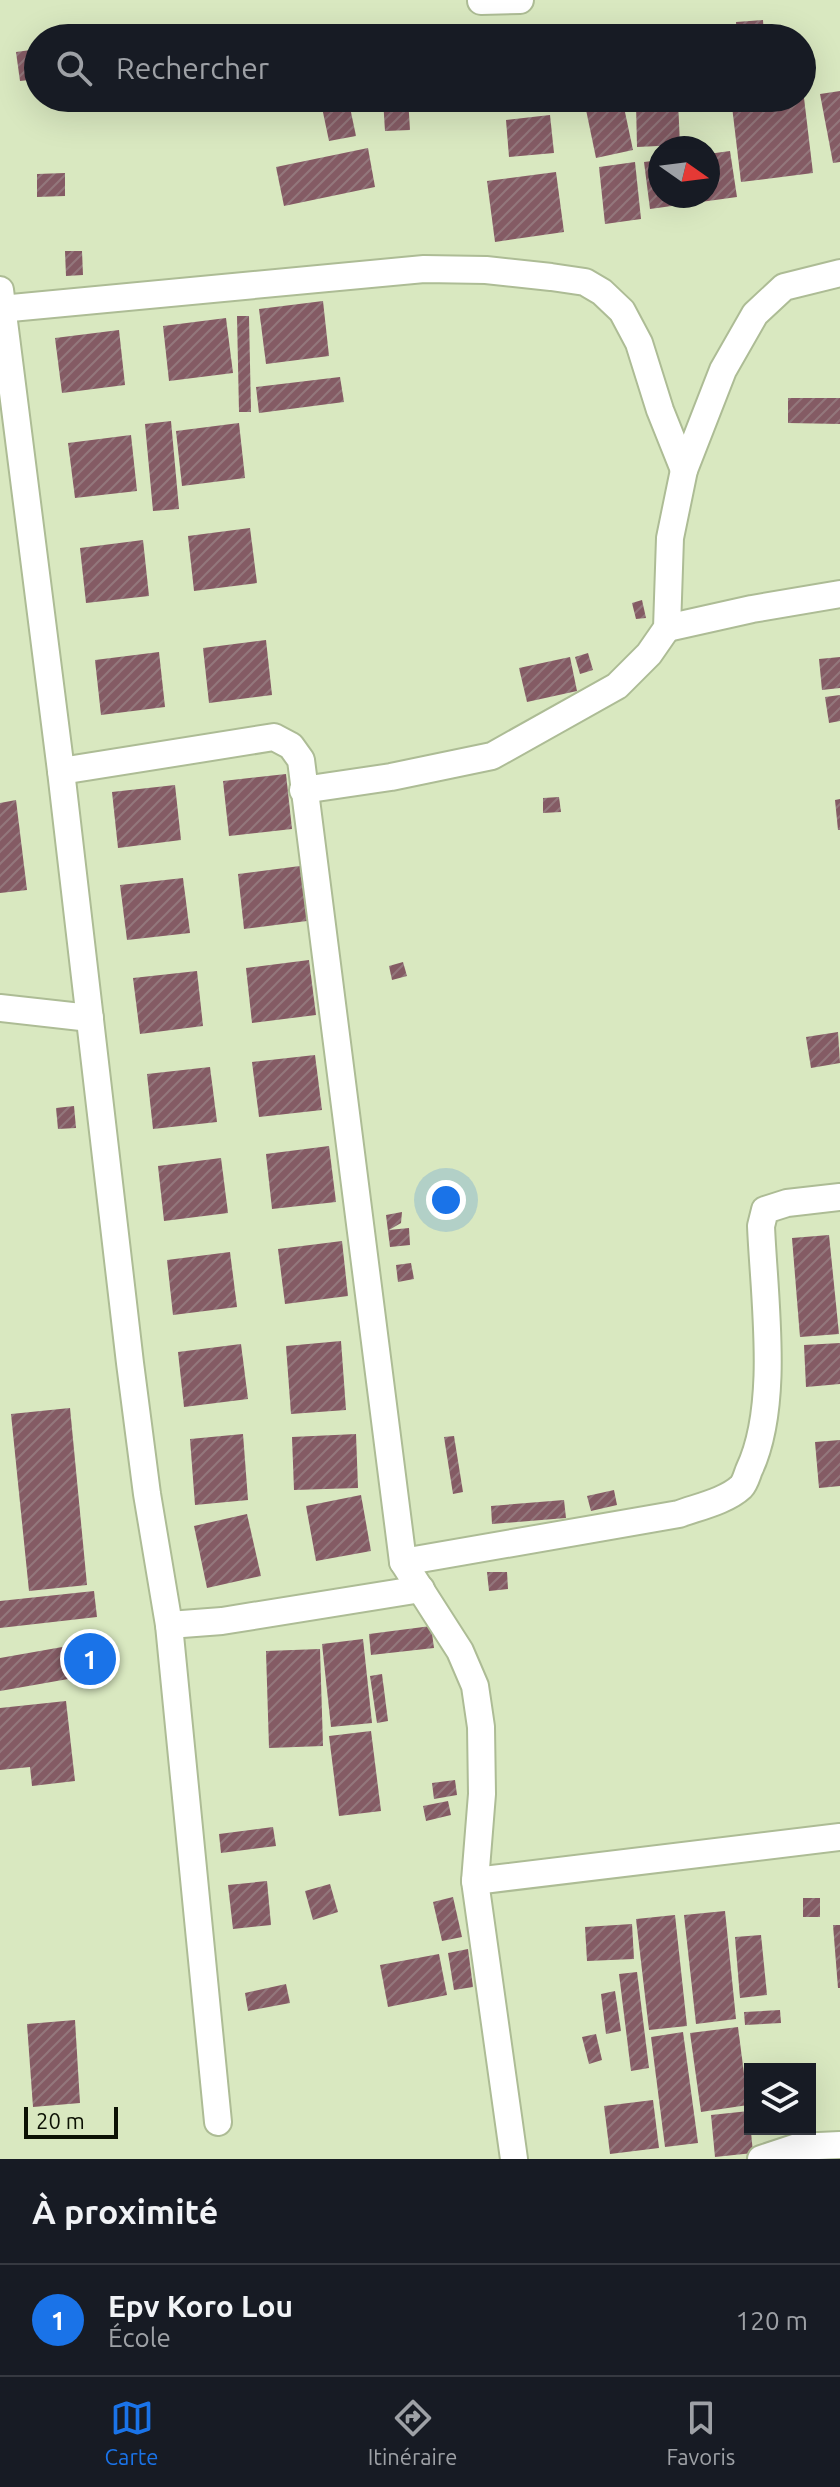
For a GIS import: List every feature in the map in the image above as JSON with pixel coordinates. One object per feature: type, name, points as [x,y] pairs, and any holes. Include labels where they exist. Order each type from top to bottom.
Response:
[{"type":"street","points":[[481,1],[520,0]]},
{"type":"street","points":[[218,2122],[169,1625],[141,1450],[61,771],[1,303],[424,269],[486,270],[585,282],[602,292],[622,311],[639,343],[660,410],[684,470]]},
{"type":"street","points":[[303,790],[391,777],[492,756],[617,686],[649,654],[667,628],[670,538],[684,470],[723,370],[755,314],[784,287],[840,273]]},
{"type":"street","points":[[667,628],[840,594]]},
{"type":"street","points":[[61,771],[274,737],[291,746],[301,760],[403,1562],[460,1651],[475,1686],[481,1727],[482,1794],[475,1881],[514,2159]]},
{"type":"street","points":[[0,1008],[90,1018]]},
{"type":"street","points":[[403,1562],[679,1514],[721,1498],[742,1486],[757,1453],[766,1412],[761,1226],[765,1210],[787,1203],[840,1197]]},
{"type":"street","points":[[169,1625],[222,1621],[421,1589]]},
{"type":"street","points":[[475,1881],[840,1837]]},
{"type":"street","points":[[761,2159],[797,2147],[840,2145]]},
{"type":"building","points":[[763,20],[763,24],[736,24]]},
{"type":"building","points":[[24,51],[24,81],[20,81],[16,52]]},
{"type":"building","points":[[840,91],[840,162],[833,163],[820,94]]},
{"type":"building","points":[[323,112],[351,112],[356,136],[329,141]]},
{"type":"building","points":[[384,112],[409,112],[410,130],[385,131]]},
{"type":"building","points":[[586,112],[625,112],[633,150],[596,158]]},
{"type":"building","points":[[636,112],[678,112],[680,136],[648,136],[648,146],[637,147]]},
{"type":"building","points":[[733,112],[806,112],[813,173],[741,182]]},
{"type":"building","points":[[550,115],[554,153],[509,157],[506,120]]},
{"type":"building","points":[[368,148],[375,187],[284,206],[276,167]]},
{"type":"building","points":[[730,151],[737,197],[720,199],[720,152]]},
{"type":"building","points":[[635,162],[641,219],[605,224],[599,167]]},
{"type":"building","points":[[644,162],[648,162],[648,193]]},
{"type":"building","points":[[556,172],[564,232],[495,242],[487,181]]},
{"type":"building","points":[[65,173],[65,196],[37,197],[37,174]]},
{"type":"building","points":[[65,251],[82,251],[83,275],[66,276]]},
{"type":"building","points":[[323,301],[329,356],[266,364],[259,309]]},
{"type":"building","points":[[237,316],[249,316],[251,412],[239,412]]},
{"type":"building","points":[[226,318],[233,373],[169,381],[163,326]]},
{"type":"building","points":[[119,330],[125,385],[62,393],[55,338]]},
{"type":"building","points":[[340,377],[344,402],[259,413],[256,387]]},
{"type":"building","points":[[788,398],[840,398],[840,424],[788,423]]},
{"type":"building","points":[[171,421],[179,509],[153,511],[145,424]]},
{"type":"building","points":[[239,423],[245,478],[182,486],[176,431]]},
{"type":"building","points":[[131,435],[137,491],[75,498],[68,443]]},
{"type":"building","points":[[250,528],[257,583],[194,591],[188,536]]},
{"type":"building","points":[[143,540],[149,596],[86,603],[80,548]]},
{"type":"building","points":[[642,600],[646,618],[636,619],[632,603]]},
{"type":"building","points":[[266,640],[272,695],[209,703],[203,648]]},
{"type":"building","points":[[159,652],[165,707],[101,715],[95,660]]},
{"type":"building","points":[[588,653],[593,670],[580,674],[575,657]]},
{"type":"building","points":[[570,657],[577,691],[527,702],[519,668]]},
{"type":"building","points":[[840,657],[840,688],[822,690],[819,659]]},
{"type":"building","points":[[840,695],[840,721],[829,723],[825,697]]},
{"type":"building","points":[[286,774],[292,829],[229,836],[223,781]]},
{"type":"building","points":[[175,785],[181,840],[118,848],[112,792]]},
{"type":"building","points":[[559,797],[561,812],[543,813],[543,798]]},
{"type":"building","points":[[840,799],[840,830],[838,830],[835,800]]},
{"type":"building","points":[[16,800],[27,890],[0,893],[0,803]]},
{"type":"building","points":[[300,866],[307,921],[244,929],[238,874]]},
{"type":"building","points":[[183,878],[190,933],[127,940],[120,885]]},
{"type":"building","points":[[309,960],[316,1015],[252,1023],[246,968]]},
{"type":"building","points":[[403,962],[407,976],[392,980],[389,966]]},
{"type":"building","points":[[197,971],[203,1026],[140,1034],[133,978]]},
{"type":"building","points":[[838,1032],[840,1063],[811,1068],[806,1037]]},
{"type":"building","points":[[315,1055],[322,1110],[259,1117],[252,1062]]},
{"type":"building","points":[[210,1067],[217,1122],[153,1129],[147,1074]]},
{"type":"building","points":[[74,1106],[76,1128],[58,1129],[56,1108]]},
{"type":"building","points":[[329,1146],[336,1202],[272,1209],[266,1154]]},
{"type":"building","points":[[221,1158],[228,1213],[164,1221],[158,1166]]},
{"type":"building","points":[[402,1212],[401,1223],[389,1230],[409,1228],[410,1245],[390,1247],[386,1215]]},
{"type":"building","points":[[829,1235],[839,1334],[800,1337],[792,1238]]},
{"type":"building","points":[[342,1241],[348,1296],[285,1304],[278,1249]]},
{"type":"building","points":[[230,1252],[237,1307],[173,1315],[167,1260]]},
{"type":"building","points":[[411,1263],[414,1279],[398,1282],[396,1265]]},
{"type":"building","points":[[341,1341],[346,1410],[291,1414],[286,1346]]},
{"type":"building","points":[[840,1343],[840,1384],[806,1387],[804,1345]]},
{"type":"building","points":[[241,1344],[248,1399],[184,1407],[178,1352]]},
{"type":"building","points":[[70,1408],[87,1585],[29,1591],[11,1414]]},
{"type":"building","points":[[243,1434],[248,1500],[195,1505],[190,1439]]},
{"type":"building","points":[[356,1434],[358,1488],[294,1490],[292,1437]]},
{"type":"building","points":[[454,1436],[463,1492],[453,1494],[444,1437]]},
{"type":"building","points":[[840,1440],[840,1486],[819,1488],[815,1442]]},
{"type":"building","points":[[614,1490],[617,1505],[591,1511],[587,1496]]},
{"type":"building","points":[[361,1495],[371,1551],[316,1561],[306,1506]]},
{"type":"building","points":[[564,1500],[566,1518],[492,1524],[491,1506]]},
{"type":"building","points":[[247,1514],[261,1576],[207,1588],[194,1526]]},
{"type":"building","points":[[487,1572],[507,1572],[508,1589],[489,1591]]},
{"type":"building","points":[[94,1591],[97,1617],[0,1628],[0,1601]]},
{"type":"building","points":[[431,1626],[434,1648],[371,1655],[369,1634]]},
{"type":"building","points":[[363,1639],[372,1723],[331,1727],[322,1644]]},
{"type":"building","points":[[102,1640],[108,1672],[0,1691],[0,1658]]},
{"type":"building","points":[[320,1649],[323,1746],[269,1748],[266,1651]]},
{"type":"building","points":[[382,1674],[388,1721],[377,1723],[370,1676]]},
{"type":"building","points":[[66,1701],[75,1781],[32,1786],[30,1767],[0,1770],[0,1708]]},
{"type":"building","points":[[371,1731],[381,1811],[339,1816],[329,1736]]},
{"type":"building","points":[[455,1780],[457,1795],[434,1799],[432,1783]]},
{"type":"building","points":[[448,1801],[451,1815],[426,1821],[423,1806]]},
{"type":"building","points":[[273,1827],[276,1846],[221,1853],[219,1834]]},
{"type":"building","points":[[267,1881],[271,1925],[233,1929],[228,1885]]},
{"type":"building","points":[[330,1884],[338,1912],[313,1920],[305,1891]]},
{"type":"building","points":[[453,1897],[462,1937],[442,1941],[433,1902]]},
{"type":"building","points":[[803,1898],[820,1898],[820,1917],[803,1917]]},
{"type":"building","points":[[725,1911],[736,2019],[696,2024],[684,1915]]},
{"type":"building","points":[[675,1915],[687,2026],[649,2030],[636,1919]]},
{"type":"building","points":[[632,1924],[634,1959],[587,1961],[585,1927]]},
{"type":"building","points":[[833,1925],[840,1925],[840,1988],[838,1988]]},
{"type":"building","points":[[761,1935],[767,1995],[740,1998],[735,1937]]},
{"type":"building","points":[[468,1949],[473,1987],[454,1990],[448,1953]]},
{"type":"building","points":[[439,1954],[447,1995],[388,2007],[380,1965]]},
{"type":"building","points":[[637,1972],[649,2068],[631,2071],[619,1974]]},
{"type":"building","points":[[286,1984],[290,2003],[248,2011],[245,1993]]},
{"type":"building","points":[[615,1991],[621,2031],[606,2034],[601,1994]]},
{"type":"building","points":[[780,2010],[781,2023],[745,2025],[744,2012]]},
{"type":"building","points":[[75,2020],[80,2103],[33,2107],[27,2024]]},
{"type":"building","points":[[738,2027],[744,2074],[744,2106],[701,2112],[690,2033]]},
{"type":"building","points":[[683,2032],[698,2143],[665,2147],[651,2037]]},
{"type":"building","points":[[596,2034],[602,2060],[589,2064],[582,2037]]},
{"type":"building","points":[[653,2100],[659,2148],[610,2154],[604,2106]]},
{"type":"building","points":[[744,2112],[744,2135],[751,2135],[753,2153],[715,2157],[711,2115]]},
{"type":"place","name":"Epv Koro Lou","points":[[90,1659]]}]
